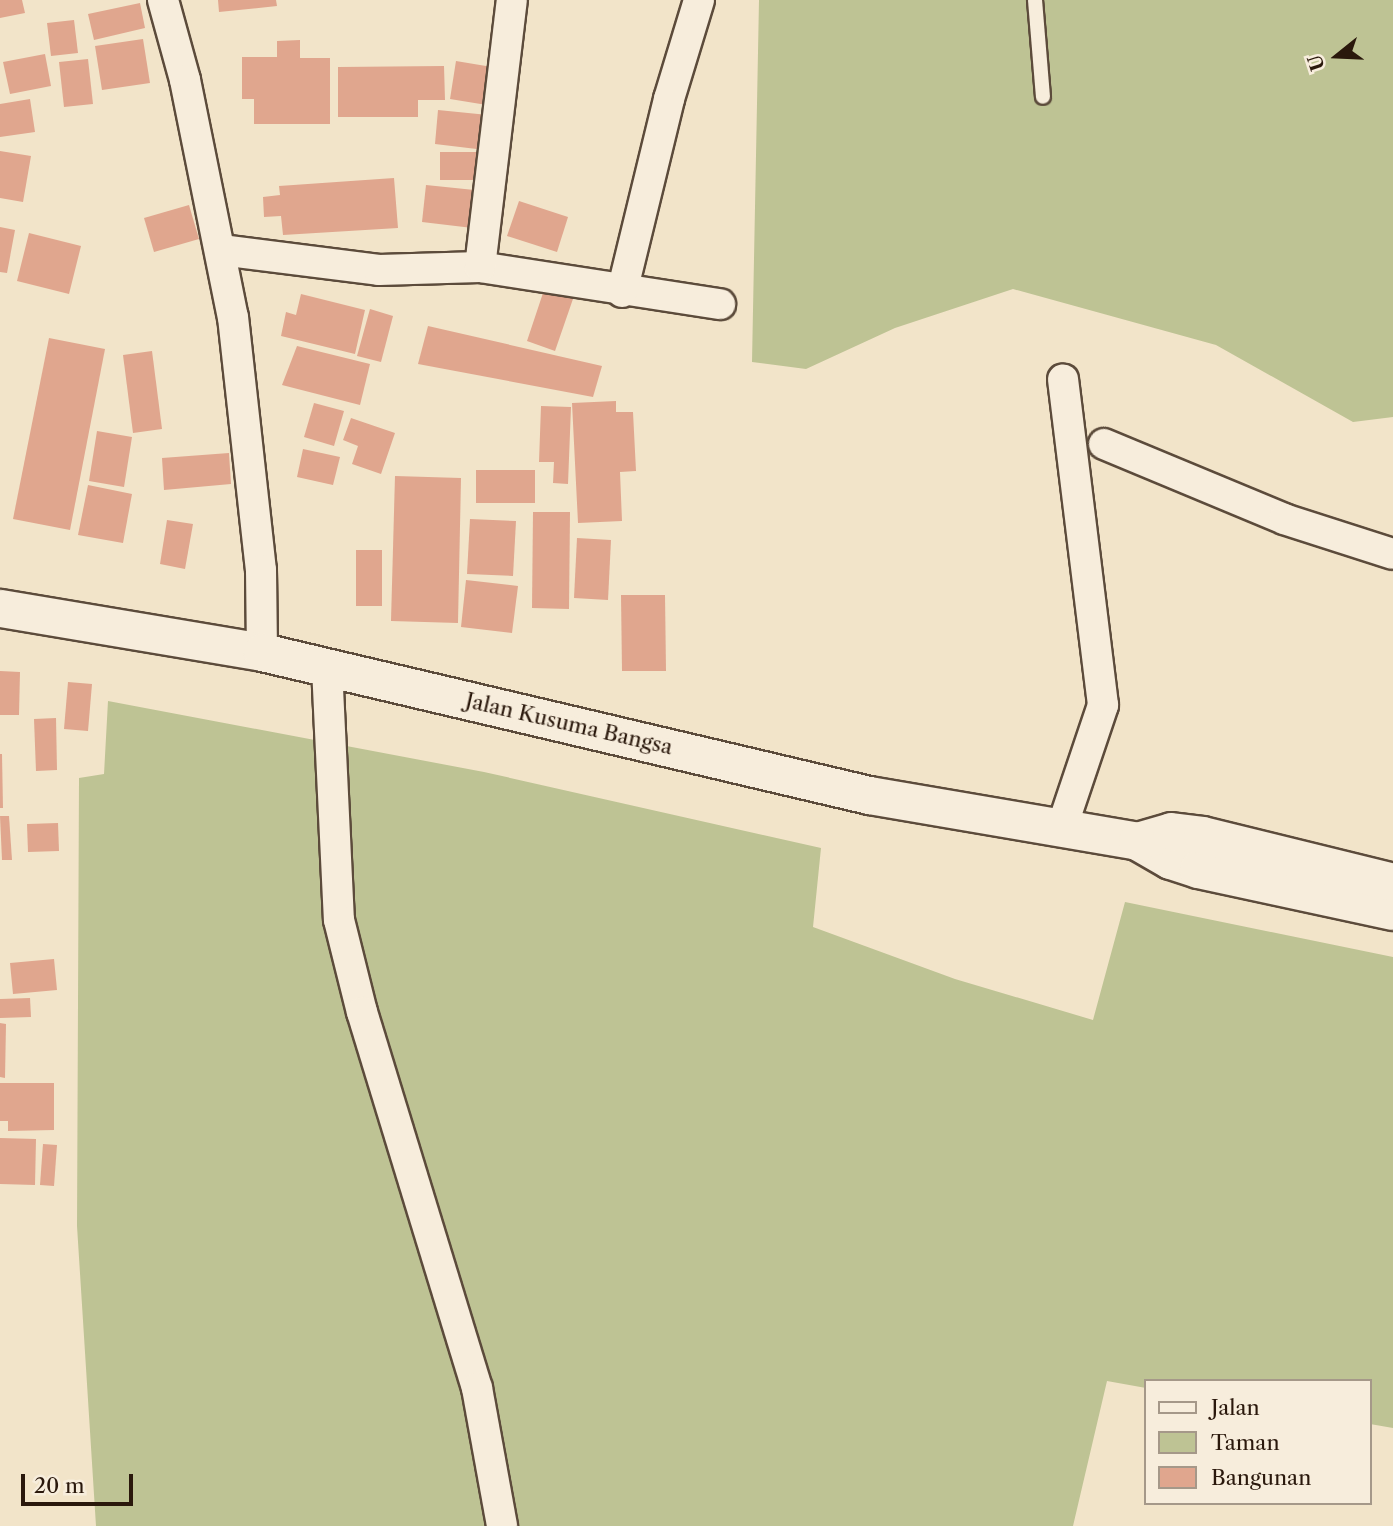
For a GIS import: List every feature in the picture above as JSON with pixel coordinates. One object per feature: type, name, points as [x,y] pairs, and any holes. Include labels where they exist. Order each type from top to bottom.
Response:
[{"type":"street","points":[[163,0],[185,79],[221,250],[253,489],[262,652]]},
{"type":"street","points":[[481,267],[512,0]]},
{"type":"street","points":[[622,292],[669,99],[699,0]]},
{"type":"street","points":[[221,250],[379,270],[481,267],[622,292],[720,304]]},
{"type":"street","points":[[1060,830],[1103,705],[1063,379]]},
{"type":"street","points":[[1104,444],[1284,519],[1393,554]]},
{"type":"street","name":"Jalan Kusuma Bangsa","points":[[0,608],[262,652],[869,794],[1060,830],[1137,841],[1170,860],[1198,869],[1393,911]]},
{"type":"street","points":[[327,667],[339,920],[362,1012],[477,1388],[502,1526]]},
{"type":"street","name":"Jalan Kusuma Bangsa","points":[[1137,841],[1171,831],[1202,835],[1393,882]]},
{"type":"lane","points":[[1035,0],[1043,97]]},
{"type":"green space","points":[[759,0],[1393,0],[1393,417],[1353,422],[1216,345],[1013,289],[895,328],[806,369],[752,362]]},
{"type":"green space","points":[[108,701],[484,772],[821,848],[813,927],[955,979],[1093,1020],[1125,902],[1393,957],[1393,1428],[1372,1424],[1372,1379],[1144,1379],[1144,1388],[1107,1381],[1073,1526],[96,1526],[77,1226],[79,778],[104,774]]},
{"type":"building","points":[[0,0],[22,0],[25,13],[0,18]]},
{"type":"building","points":[[218,0],[276,0],[277,6],[219,12]]},
{"type":"building","points":[[140,3],[145,28],[94,40],[88,14]]},
{"type":"building","points":[[74,20],[78,53],[51,56],[47,23]]},
{"type":"building","points":[[143,39],[150,83],[102,90],[95,46]]},
{"type":"building","points":[[300,40],[300,58],[330,58],[330,124],[254,124],[254,99],[242,99],[242,57],[277,57],[277,41]]},
{"type":"building","points":[[45,54],[51,86],[10,94],[3,62]]},
{"type":"building","points":[[88,59],[93,104],[64,107],[59,62]]},
{"type":"building","points":[[456,61],[504,69],[499,107],[450,99]]},
{"type":"building","points":[[444,66],[445,100],[418,100],[418,117],[338,117],[338,67]]},
{"type":"building","points":[[30,99],[35,132],[0,137],[0,104]]},
{"type":"building","points":[[438,110],[488,115],[485,150],[435,144]]},
{"type":"building","points":[[0,151],[31,156],[23,202],[0,198]]},
{"type":"building","points":[[440,152],[485,152],[485,180],[440,180]]},
{"type":"building","points":[[394,178],[398,228],[283,235],[281,216],[264,217],[263,197],[280,195],[279,186]]},
{"type":"building","points":[[426,185],[484,191],[481,229],[422,222]]},
{"type":"building","points":[[519,201],[568,217],[557,252],[507,236]]},
{"type":"building","points":[[189,205],[199,239],[154,252],[144,218]]},
{"type":"building","points":[[0,227],[15,230],[7,273],[0,272]]},
{"type":"building","points":[[29,233],[81,246],[69,294],[17,281]]},
{"type":"building","points":[[545,287],[574,296],[555,351],[527,341]]},
{"type":"building","points":[[301,294],[365,310],[355,354],[281,336],[286,312],[296,315]]},
{"type":"building","points":[[370,309],[393,316],[381,362],[357,356]]},
{"type":"building","points":[[428,326],[602,366],[593,397],[418,364]]},
{"type":"building","points":[[49,338],[105,349],[70,530],[13,519]]},
{"type":"building","points":[[297,346],[370,364],[360,405],[282,385]]},
{"type":"building","points":[[152,351],[162,429],[133,433],[123,355]]},
{"type":"building","points":[[616,401],[616,412],[633,412],[636,471],[620,472],[622,521],[578,523],[572,403]]},
{"type":"building","points":[[314,403],[344,411],[334,446],[304,437]]},
{"type":"building","points":[[541,406],[571,407],[568,484],[553,483],[554,462],[539,462]]},
{"type":"building","points":[[351,418],[395,433],[381,474],[352,464],[358,446],[343,440]]},
{"type":"building","points":[[97,431],[132,437],[124,487],[89,481]]},
{"type":"building","points":[[303,449],[340,457],[333,485],[297,477]]},
{"type":"building","points":[[229,453],[231,484],[164,490],[162,458]]},
{"type":"building","points":[[476,470],[535,470],[535,503],[476,503]]},
{"type":"building","points":[[395,476],[461,478],[458,623],[391,621]]},
{"type":"building","points":[[88,485],[132,494],[123,543],[78,535]]},
{"type":"building","points":[[533,512],[570,512],[569,609],[532,608]]},
{"type":"building","points":[[470,519],[516,521],[513,576],[467,574]]},
{"type":"building","points":[[167,520],[193,524],[185,569],[160,564]]},
{"type":"building","points":[[577,538],[611,540],[608,600],[574,598]]},
{"type":"building","points":[[356,550],[382,550],[382,606],[356,606]]},
{"type":"building","points":[[466,580],[518,586],[512,633],[461,627]]},
{"type":"building","points":[[621,595],[665,595],[666,671],[622,671]]},
{"type":"building","points":[[0,671],[20,672],[19,715],[0,715]]},
{"type":"building","points":[[68,682],[92,684],[88,731],[64,729]]},
{"type":"building","points":[[56,718],[57,770],[36,771],[34,719]]},
{"type":"building","points":[[2,754],[3,808],[0,808]]},
{"type":"building","points":[[0,816],[9,816],[12,860],[2,860]]},
{"type":"building","points":[[58,823],[59,851],[28,852],[27,824]]},
{"type":"building","points":[[54,959],[57,990],[13,994],[10,963]]},
{"type":"building","points":[[30,998],[31,1017],[0,1018],[0,999]]},
{"type":"building","points":[[0,1023],[6,1024],[5,1078],[0,1077]]},
{"type":"building","points":[[0,1083],[54,1083],[54,1130],[8,1131],[8,1121],[0,1121]]},
{"type":"building","points":[[0,1138],[36,1139],[35,1185],[0,1184]]},
{"type":"building","points":[[43,1144],[57,1145],[54,1186],[40,1185]]}]
